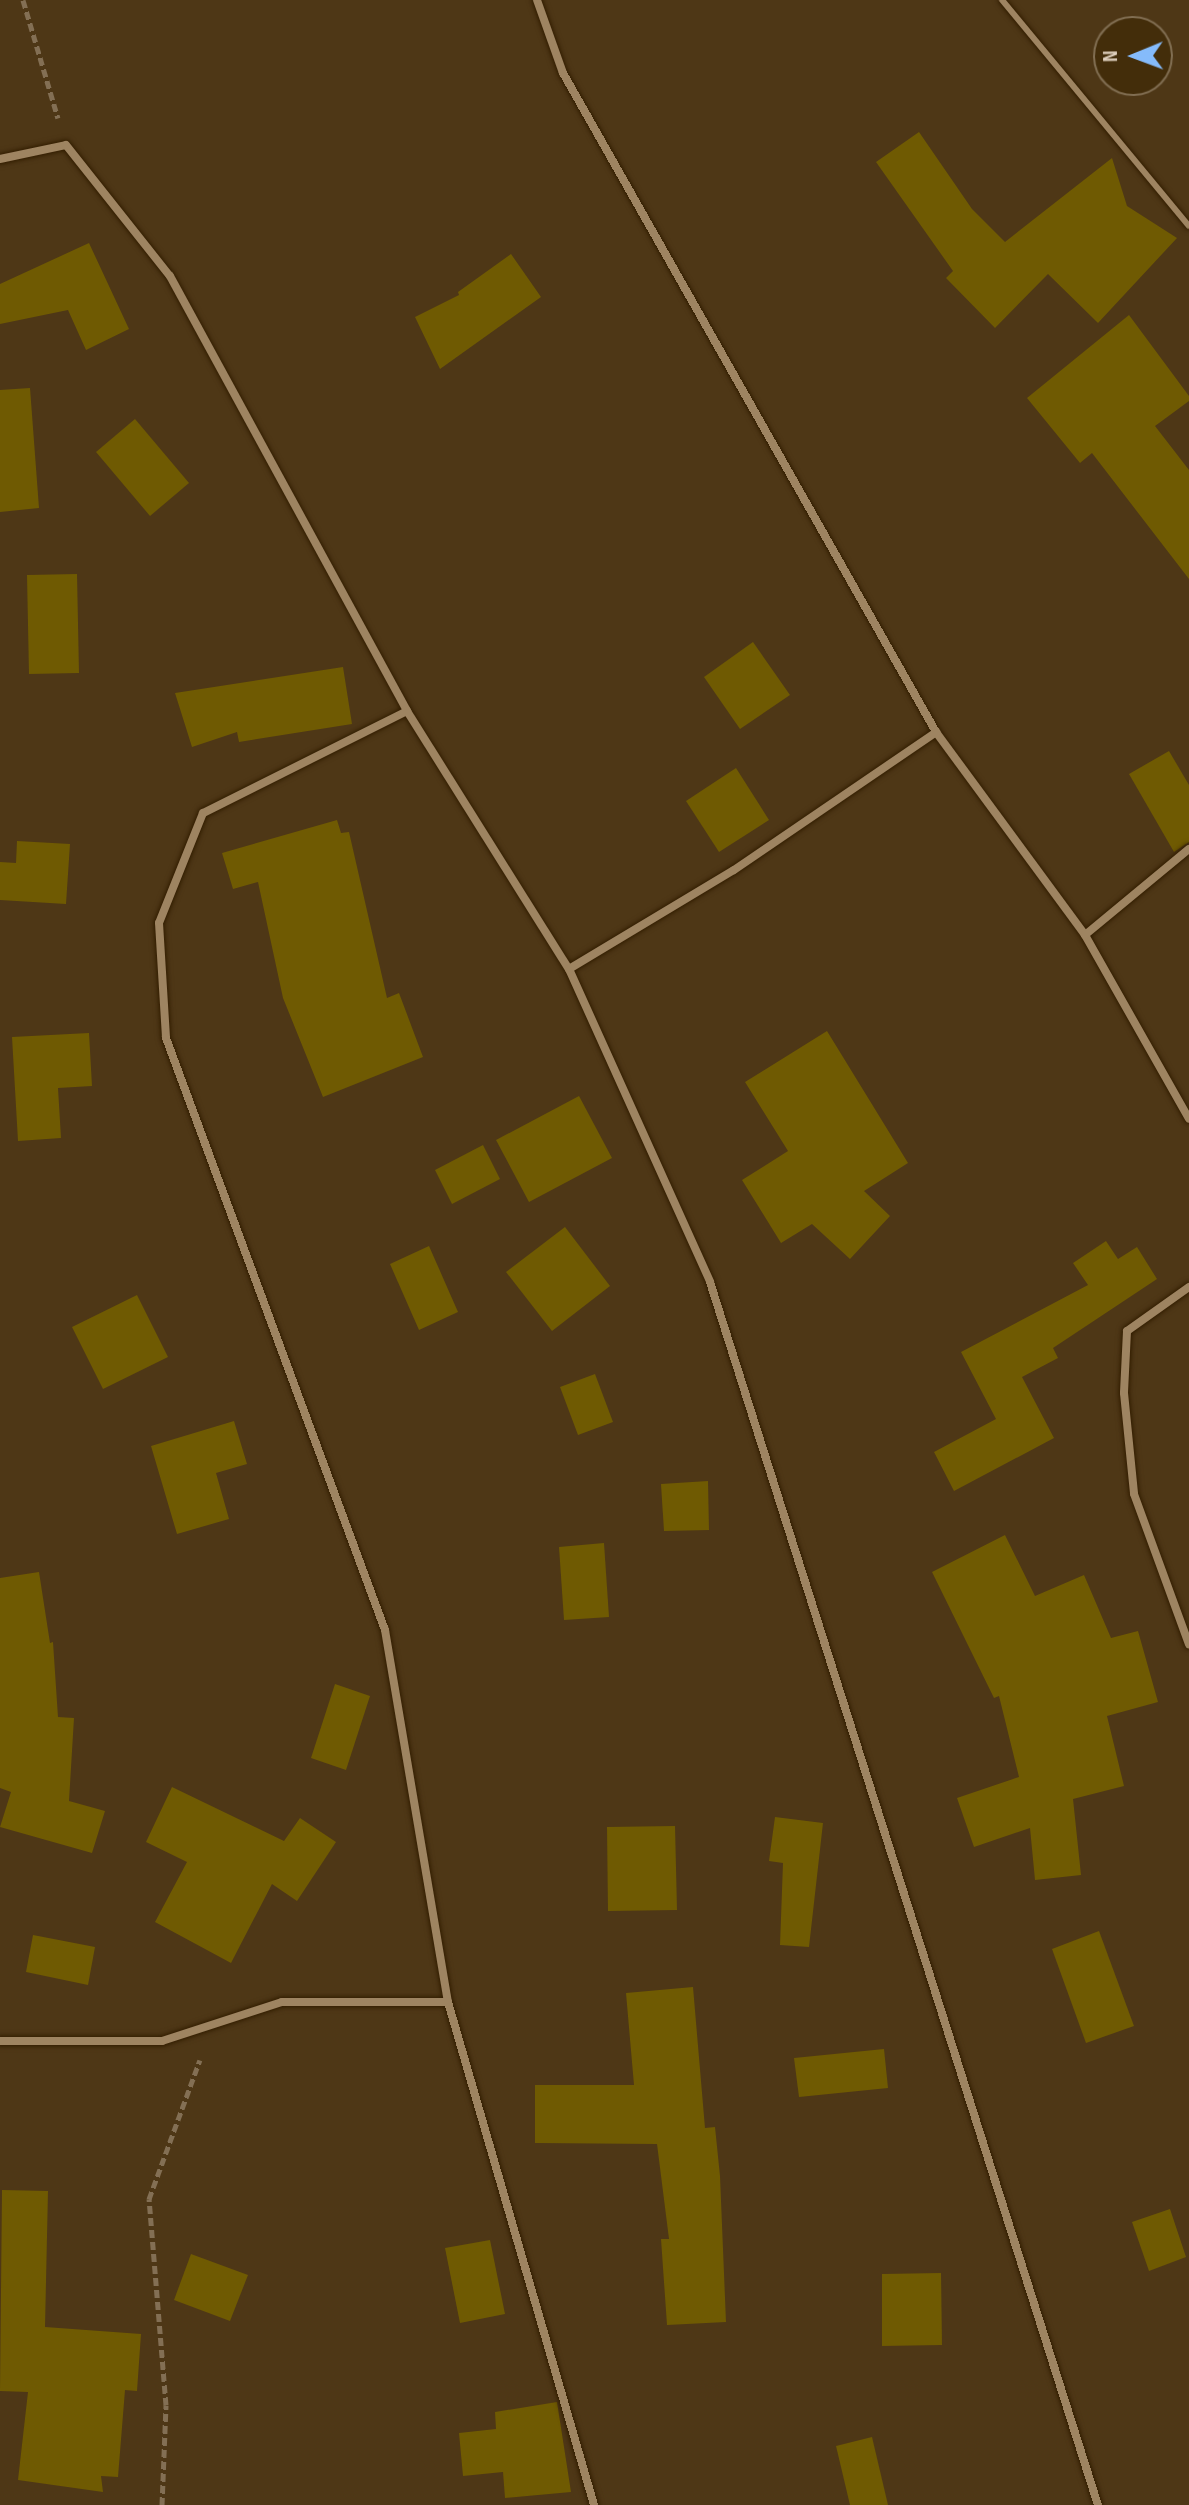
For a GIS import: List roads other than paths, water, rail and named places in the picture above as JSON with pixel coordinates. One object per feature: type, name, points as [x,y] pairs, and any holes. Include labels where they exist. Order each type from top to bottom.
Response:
[{"type":"street","points":[[537,0],[563,73],[936,732],[1085,935],[1189,1119]]},
{"type":"street","points":[[0,159],[66,145],[170,276],[407,711],[569,969],[710,1282],[1098,2505]]},
{"type":"street","points":[[407,711],[203,813],[159,923],[166,1038],[385,1630],[448,2002],[594,2505]]},
{"type":"street","points":[[569,969],[734,870],[936,732]]},
{"type":"street","points":[[1085,935],[1189,849]]},
{"type":"street","points":[[1189,1287],[1127,1331],[1124,1393],[1134,1494],[1189,1644]]},
{"type":"street","points":[[0,2041],[162,2041],[282,2002],[448,2002]]},
{"type":"lane","points":[[1002,0],[1189,226]]}]
